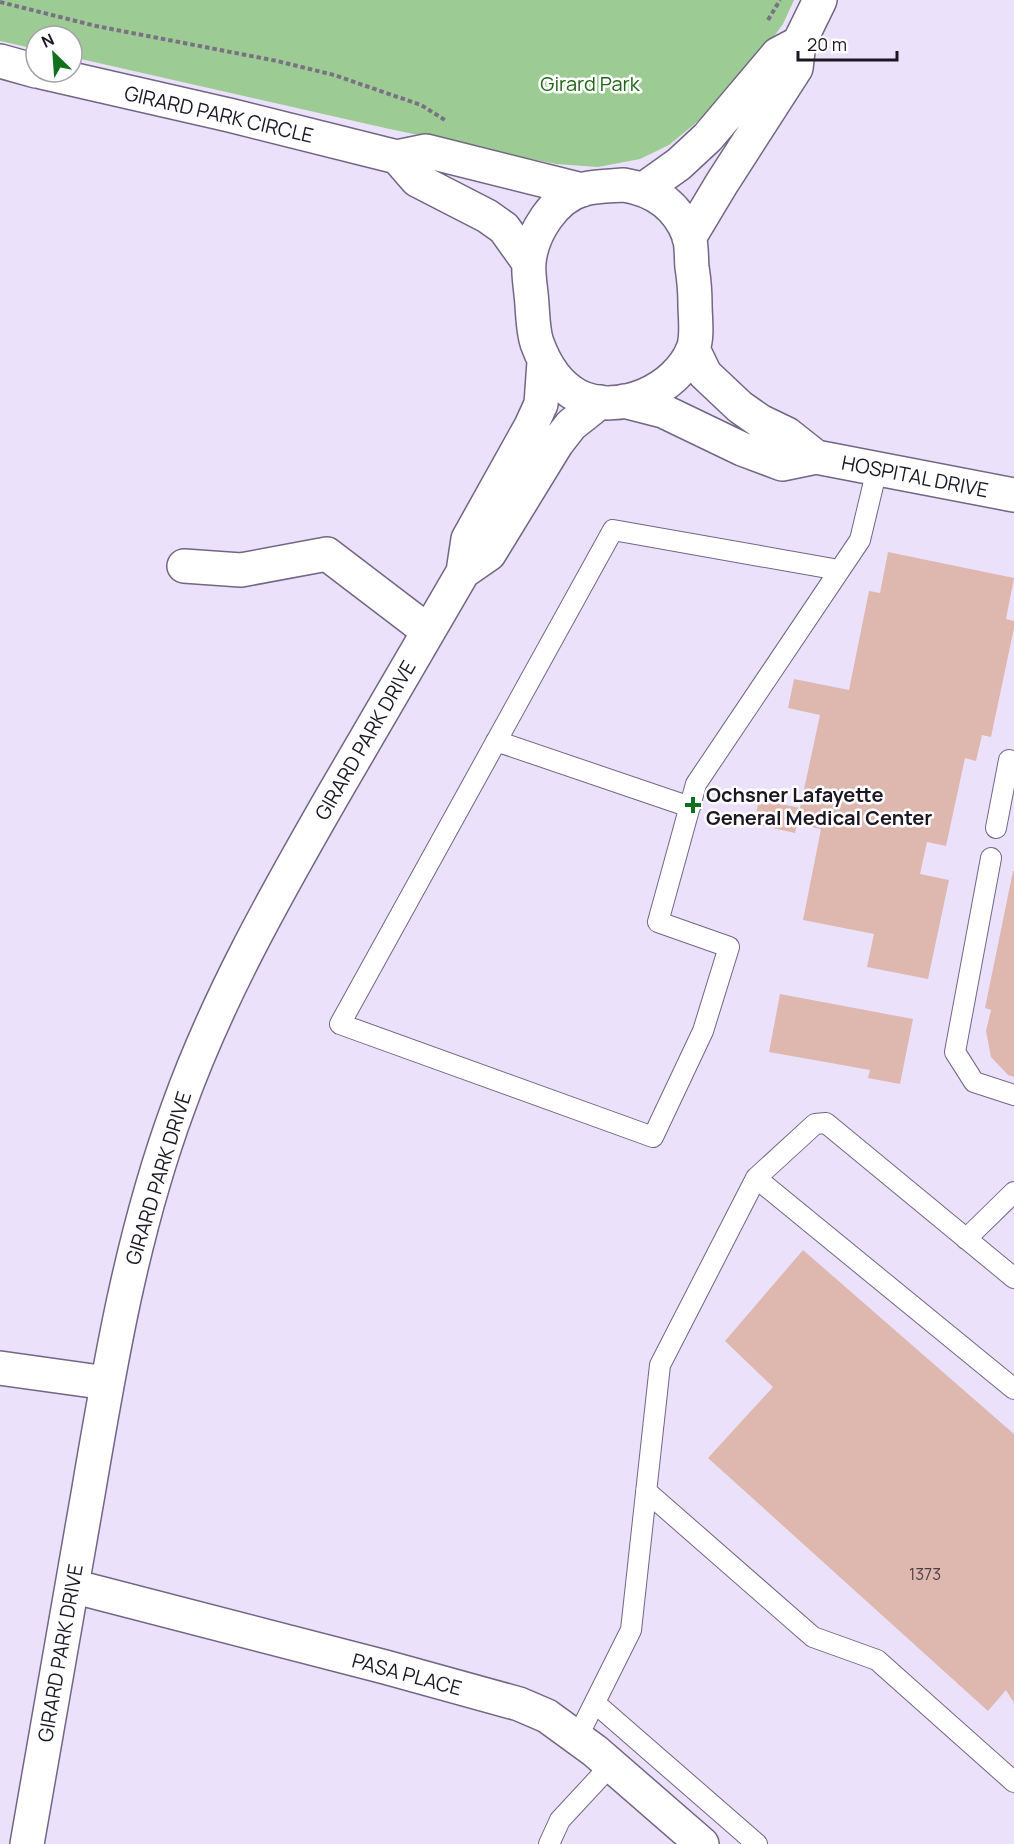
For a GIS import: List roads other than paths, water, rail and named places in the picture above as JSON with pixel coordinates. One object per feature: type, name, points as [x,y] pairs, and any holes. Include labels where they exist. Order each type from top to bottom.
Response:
[{"type":"street","points":[[689,238],[796,69],[799,43],[820,0]]},
{"type":"street","points":[[644,189],[679,164],[701,144],[736,106],[778,54],[799,43]]},
{"type":"street","points":[[0,61],[24,68]]},
{"type":"street","name":"GIRARD PARK CIRCLE","points":[[84,82],[397,157],[426,151],[582,190]]},
{"type":"street","points":[[397,157],[417,180],[487,216],[504,228],[529,263]]},
{"type":"street","points":[[624,185],[644,189],[663,201],[680,217],[689,238],[695,297],[693,349],[670,380],[652,393],[612,401],[579,396],[560,383],[544,362],[536,338],[529,263],[534,238],[545,218],[561,202],[582,190],[624,185]]},
{"type":"street","name":"HOSPITAL DRIVE","points":[[693,349],[705,374],[740,407],[760,421],[787,434],[816,457]]},
{"type":"street","name":"GIRARD PARK DRIVE","points":[[27,1844],[107,1383],[127,1283],[176,1112],[204,1039],[283,882],[463,572],[468,539],[541,404],[544,362]]},
{"type":"street","name":"HOSPITAL DRIVE","points":[[612,401],[663,411],[742,449],[782,464],[816,457],[1014,495]]},
{"type":"street","name":"GIRARD PARK DRIVE","points":[[463,572],[489,554],[558,443],[572,425],[612,401]]},
{"type":"street","points":[[184,566],[241,570],[327,554],[428,631]]},
{"type":"street","points":[[2,1377],[107,1383]]},
{"type":"street","name":"PASA PLACE","points":[[72,1586],[519,1704],[547,1716],[577,1738],[702,1844]]},
{"type":"lane","points":[[839,570],[613,530],[340,1024],[653,1137],[703,1031],[729,947],[658,922],[696,784],[860,540],[876,469]]},
{"type":"lane","points":[[496,741],[690,807]]},
{"type":"lane","points":[[996,828],[1009,760]]},
{"type":"lane","points":[[991,858],[955,1052],[974,1082],[1014,1095]]},
{"type":"lane","points":[[577,1738],[631,1630],[660,1365],[756,1178],[815,1124],[826,1123],[1014,1278]]},
{"type":"lane","points":[[756,1178],[1014,1389]]},
{"type":"lane","points":[[966,1239],[1014,1192]]},
{"type":"lane","points":[[646,1491],[813,1637],[877,1660],[1014,1782]]},
{"type":"lane","points":[[595,1703],[757,1844]]},
{"type":"lane","points":[[549,1844],[560,1820],[611,1765]]},
{"type":"place","name":"Ochsner Lafayette General Medical Center","points":[[693,805]]},
{"type":"park label","name":"Girard Park","points":[[590,83]]}]
